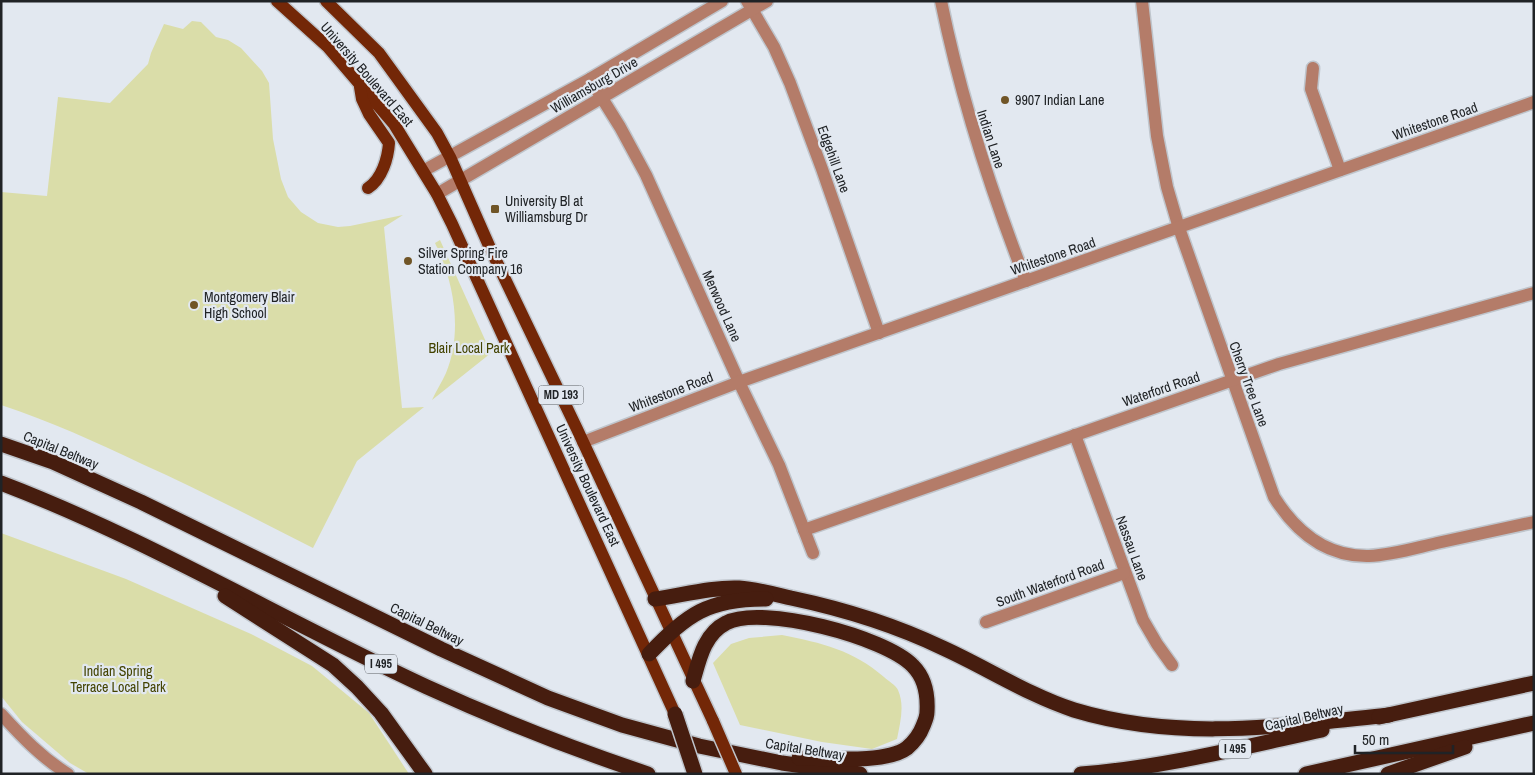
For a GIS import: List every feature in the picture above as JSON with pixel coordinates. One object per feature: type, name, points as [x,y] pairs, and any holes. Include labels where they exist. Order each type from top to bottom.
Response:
[{"type":"highway","name":"Capital Beltway","points":[[1,444],[53,462],[141,502],[441,649],[548,698],[622,725],[683,742],[735,754],[860,774]]},
{"type":"highway","name":"I 495","points":[[1,483],[42,499],[122,536],[434,690],[500,720],[580,751],[648,774]]},
{"type":"highway","points":[[122,536],[257,616],[333,665],[357,687],[380,713],[425,774]]},
{"type":"highway","points":[[655,599],[714,589],[739,588],[812,603],[897,628],[943,648],[1034,694],[1074,709],[1138,724],[1172,728],[1233,730],[1389,715]]},
{"type":"highway","points":[[649,654],[670,632],[700,610],[739,600],[764,599],[812,603]]},
{"type":"highway","points":[[693,681],[703,648],[714,631],[726,622],[740,618],[755,617],[776,618],[811,624],[845,632],[867,640],[893,652],[913,666],[923,681],[928,698],[927,716],[920,734],[907,748],[888,756],[834,759],[735,754]]},
{"type":"highway","name":"Capital Beltway","points":[[1080,774],[1133,768],[1242,747],[1534,683]]},
{"type":"highway","points":[[675,714],[695,774]]},
{"type":"highway","points":[[1306,774],[1531,724]]},
{"type":"highway","points":[[1388,774],[1531,724]]},
{"type":"main road","name":"University Boulevard East","points":[[276,1],[328,48],[394,124],[437,194],[649,654],[702,774]]},
{"type":"main road","name":"University Boulevard East","points":[[326,1],[379,53],[437,133],[450,157],[736,774]]},
{"type":"main road","points":[[359,84],[362,98],[369,114],[389,143],[388,157],[374,184],[368,188]]},
{"type":"street","name":"Williamsburg Drive","points":[[424,171],[590,79],[722,1]]},
{"type":"street","name":"Williamsburg Drive","points":[[437,194],[601,98],[750,6],[767,1]]},
{"type":"street","name":"Indian Lane","points":[[940,1],[966,111],[996,202],[1026,281]]},
{"type":"street","name":"Cherry Tree Lane","points":[[1142,1],[1157,136],[1167,187],[1179,228],[1231,380],[1274,497],[1284,514],[1312,540],[1327,548],[1348,554],[1370,556],[1534,522]]},
{"type":"street","name":"Edgehill Lane","points":[[750,6],[774,47],[790,83],[879,332]]},
{"type":"street","points":[[1313,68],[1311,89],[1340,170]]},
{"type":"street","name":"Merwood Lane","points":[[590,79],[620,127],[646,175],[778,464],[813,553]]},
{"type":"street","name":"Whitestone Road","points":[[583,442],[739,382],[1534,102]]},
{"type":"street","name":"Waterford Road","points":[[804,530],[1279,364],[1534,293]]},
{"type":"street","name":"Nassau Lane","points":[[1075,435],[1124,573],[1143,620],[1157,644],[1172,664]]},
{"type":"street","name":"South Waterford Road","points":[[986,622],[1124,573]]},
{"type":"street","points":[[1,714],[33,748],[56,767],[68,774]]},
{"type":"green space","name":"Blair Local Park","points":[[192,21],[201,22],[216,37],[228,40],[241,48],[262,71],[269,83],[273,139],[281,179],[288,197],[301,212],[318,223],[338,227],[403,215],[384,227],[402,408],[424,407],[357,461],[313,548],[207,494],[107,448],[55,425],[1,405],[1,192],[47,196],[58,97],[110,103],[148,64],[164,24],[183,29]]},
{"type":"green space","name":"Blair Local Park","points":[[440,240],[491,353],[432,400],[446,373],[451,357],[455,324],[451,290],[442,258],[435,243]]},
{"type":"green space","name":"Indian Spring Terrace Local Park","points":[[1,533],[126,579],[251,634],[312,666],[369,713],[409,774],[89,774],[70,763],[22,722],[1,696]]},
{"type":"green space","points":[[782,635],[810,641],[849,654],[861,660],[894,685],[898,690],[901,702],[897,739],[872,749],[822,742],[740,725],[713,663],[731,644],[749,638]]},
{"type":"place","name":"9907 Indian Lane","points":[[1005,100]]},
{"type":"place","name":"University Bl at Williamsburg Dr","points":[[495,209]]},
{"type":"place","name":"Silver Spring Fire Station Company 16","points":[[408,261]]},
{"type":"place","name":"Montgomery Blair High School","points":[[194,305]]}]
